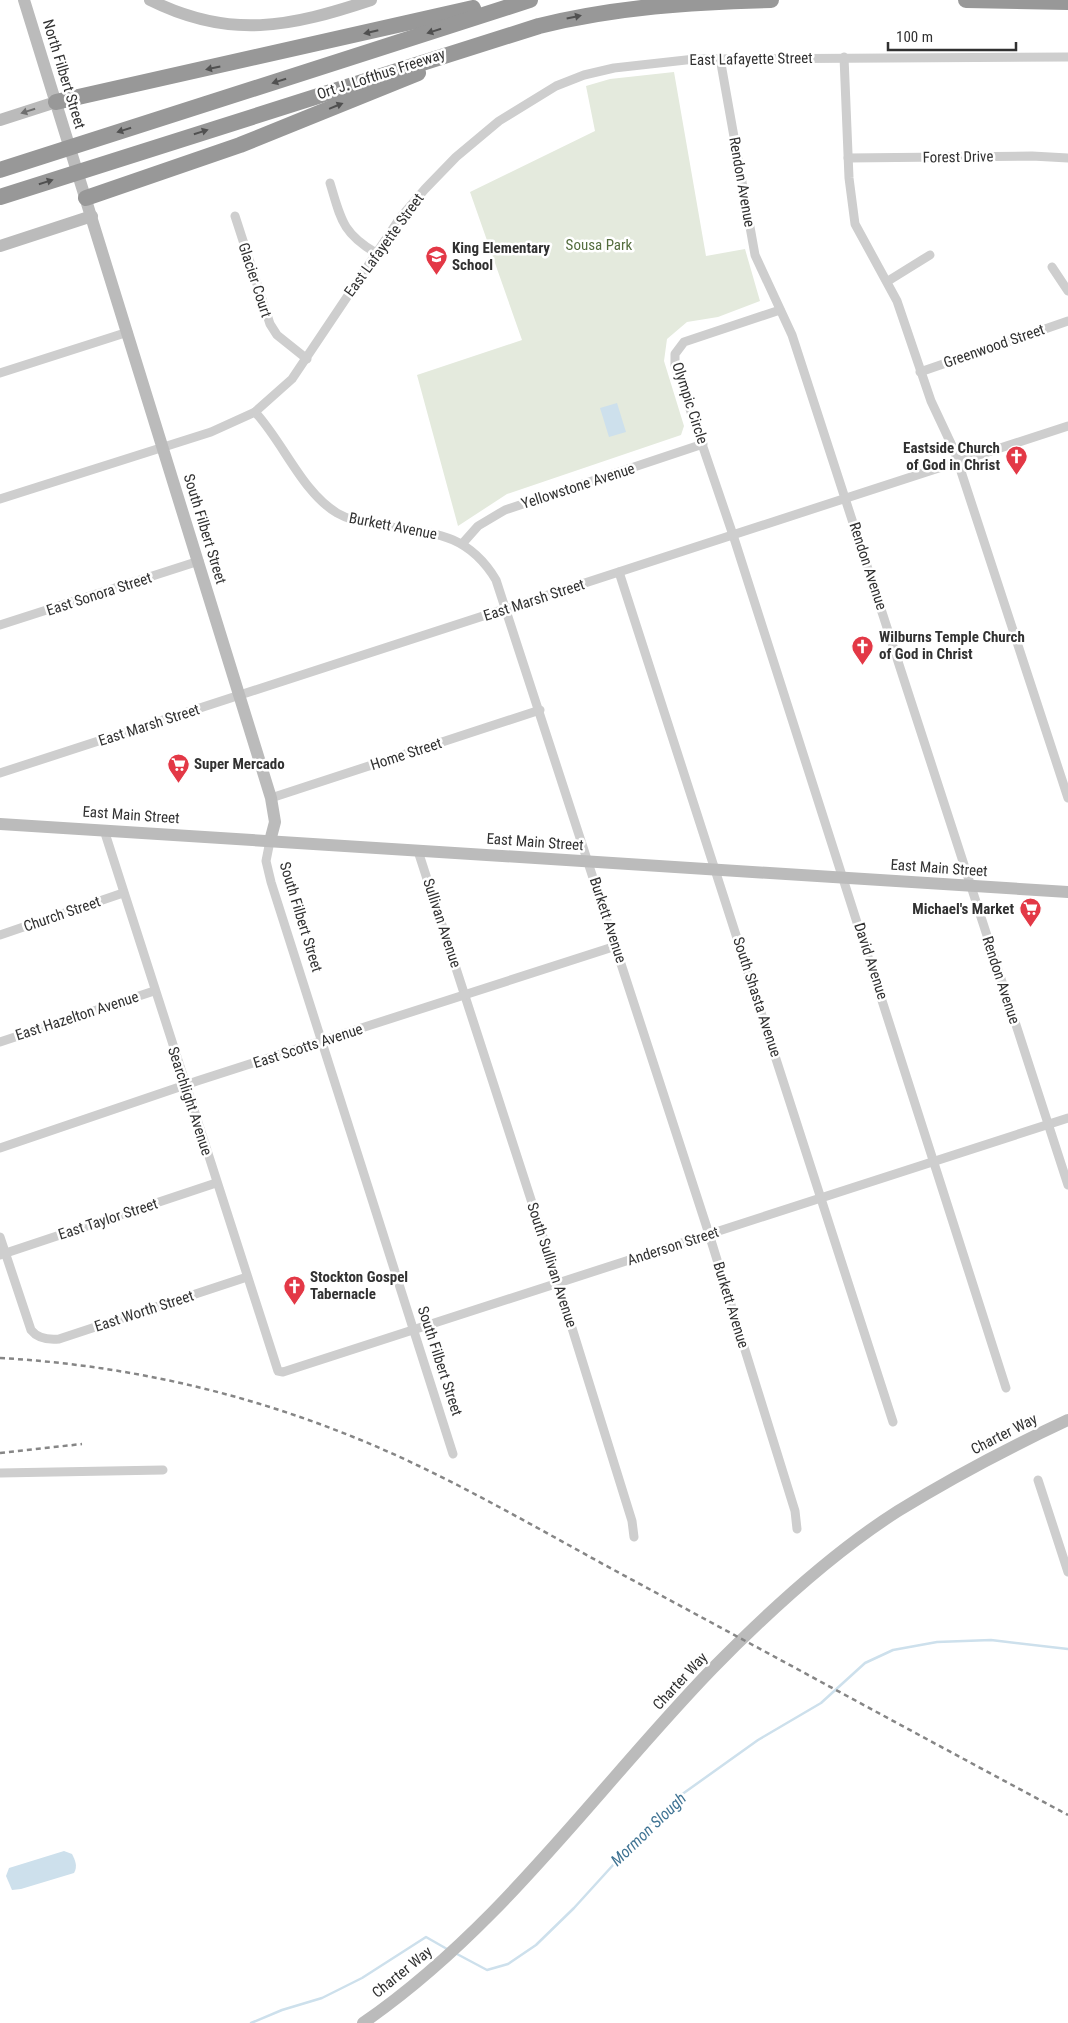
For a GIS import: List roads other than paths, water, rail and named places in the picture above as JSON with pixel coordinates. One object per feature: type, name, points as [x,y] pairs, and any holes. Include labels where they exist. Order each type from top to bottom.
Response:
[{"type":"highway","points":[[57,107],[504,0]]},
{"type":"highway","name":"Ort J. Lofthus Freeway","points":[[0,170],[530,0]]},
{"type":"highway","name":"Ort J. Lofthus Freeway","points":[[0,197],[539,26],[576,17],[647,6],[771,0]]},
{"type":"highway","points":[[966,0],[1068,2]]},
{"type":"highway","points":[[85,194],[240,145],[539,26]]},
{"type":"main road","name":"North Filbert Street","points":[[24,0],[74,158]]},
{"type":"main road","points":[[150,0],[202,20],[260,26],[304,21],[370,0]]},
{"type":"main road","points":[[0,120],[57,107]]},
{"type":"main road","name":"South Filbert Street","points":[[74,158],[271,798],[275,822],[270,841]]},
{"type":"main road","points":[[0,246],[92,216]]},
{"type":"main road","name":"East Main Street","points":[[0,824],[1068,892]]},
{"type":"main road","name":"Charter Way","points":[[363,2023],[417,1983],[474,1931],[539,1863],[712,1670],[758,1624],[807,1581],[897,1512],[1003,1450],[1068,1420]]},
{"type":"street","name":"East Lafayette Street","points":[[0,499],[211,432],[255,412],[292,379],[400,218],[424,189],[456,157],[499,121],[540,94],[584,75],[614,68],[720,58],[1068,56]]},
{"type":"street","points":[[844,57],[848,158],[855,224],[888,281],[897,301],[920,372],[958,461],[1068,798]]},
{"type":"street","name":"Rendon Avenue","points":[[720,58],[755,254],[792,335],[1068,1185]]},
{"type":"street","name":"Forest Drive","points":[[848,158],[1032,156],[1068,158]]},
{"type":"street","points":[[330,183],[347,230],[357,242],[376,253]]},
{"type":"street","name":"Glacier Court","points":[[235,216],[270,324],[277,335],[307,359]]},
{"type":"street","points":[[888,281],[930,254]]},
{"type":"street","points":[[1052,267],[1068,291]]},
{"type":"street","name":"Olympic Circle","points":[[733,535],[675,365],[675,354],[679,347],[690,340],[717,333],[780,310]]},
{"type":"street","name":"Greenwood Street","points":[[920,372],[1068,321]]},
{"type":"street","points":[[0,372],[128,332]]},
{"type":"street","name":"Burkett Avenue","points":[[255,412],[268,426],[315,494],[334,511],[361,522],[430,532],[462,544],[472,550],[491,571],[507,608],[709,1234],[795,1511],[797,1529]]},
{"type":"street","name":"East Marsh Street","points":[[0,773],[1068,426]]},
{"type":"street","name":"Yellowstone Avenue","points":[[462,544],[478,526],[505,510],[703,444]]},
{"type":"street","name":"David Avenue","points":[[733,535],[935,1161],[1006,1388]]},
{"type":"street","name":"East Sonora Street","points":[[0,625],[199,562]]},
{"type":"street","name":"South Shasta Avenue","points":[[619,572],[893,1422]]},
{"type":"street","name":"Home Street","points":[[271,798],[540,710]]},
{"type":"street","name":"Searchlight Avenue","points":[[104,830],[278,1371]]},
{"type":"street","name":"South Filbert Street","points":[[270,841],[266,861],[271,882],[453,1454]]},
{"type":"street","name":"Sullivan Avenue","points":[[418,851],[465,995]]},
{"type":"street","name":"Church Street","points":[[0,935],[123,893]]},
{"type":"street","name":"East Scotts Avenue","points":[[0,1148],[616,946]]},
{"type":"street","name":"East Hazelton Avenue","points":[[0,1042],[154,990]]},
{"type":"street","name":"South Sullivan Avenue","points":[[465,995],[558,1283],[632,1521],[634,1537]]},
{"type":"street","name":"Anderson Street","points":[[278,1371],[283,1372],[1068,1118]]},
{"type":"street","name":"East Taylor Street","points":[[3,1254],[216,1183]]},
{"type":"street","points":[[0,1237],[3,1254]]},
{"type":"street","name":"East Worth Street","points":[[3,1254],[31,1330],[40,1338],[59,1340],[247,1277]]},
{"type":"street","points":[[0,1473],[163,1470]]},
{"type":"street","points":[[1038,1480],[1068,1572]]},
{"type":"water","points":[[617,403],[626,432],[609,437],[600,408]]},
{"type":"water","points":[[64,1851],[72,1854],[76,1865],[74,1873],[12,1890],[6,1876],[9,1868]]},
{"type":"waterway","name":"Mormon Slough","points":[[457,1954],[487,1970],[508,1964],[536,1945],[574,1908],[654,1820],[681,1795],[758,1740],[821,1703],[865,1663],[893,1650],[937,1642],[991,1640],[1068,1649]]},
{"type":"waterway","name":"Mormon Slough","points":[[251,2023],[282,2010],[322,1998],[362,1978],[426,1937],[447,1949]]},
{"type":"railway","points":[[0,1358],[55,1362],[109,1369],[215,1391],[267,1406],[369,1444],[475,1494],[1068,1815]]},
{"type":"railway","points":[[0,1453],[82,1444]]},
{"type":"place","name":"King Elementary School","points":[[436,276]]},
{"type":"place","name":"Eastside Church of God in Christ","points":[[1016,476]]},
{"type":"place","name":"Wilburns Temple Church of God in Christ","points":[[863,665]]},
{"type":"place","name":"Super Mercado","points":[[178,783]]},
{"type":"place","name":"Michael's Market","points":[[1030,928]]},
{"type":"place","name":"Stockton Gospel Tabernacle","points":[[294,1305]]},
{"type":"park label","name":"Sousa Park","points":[[599,245]]}]
